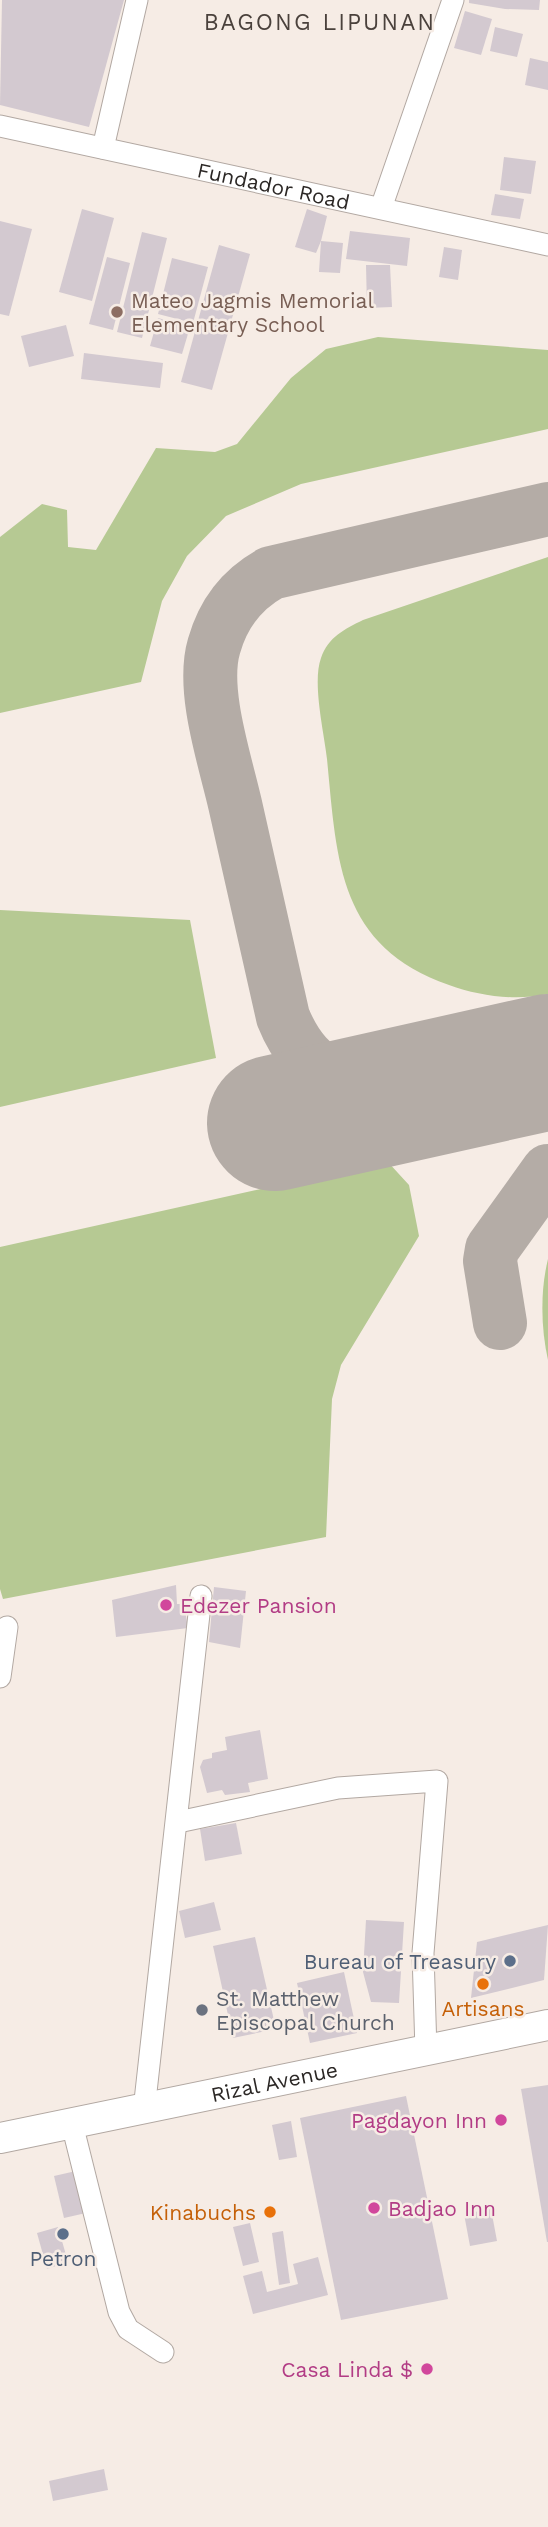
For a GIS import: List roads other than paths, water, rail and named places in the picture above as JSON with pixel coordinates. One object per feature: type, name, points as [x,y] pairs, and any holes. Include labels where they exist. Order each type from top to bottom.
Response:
[{"type":"street","points":[[103,148],[137,0]]},
{"type":"street","points":[[381,208],[453,0]]},
{"type":"street","name":"Fundador Road","points":[[0,126],[548,245]]},
{"type":"street","points":[[144,2110],[201,1596]]},
{"type":"street","points":[[0,1677],[6,1627]]},
{"type":"street","points":[[178,1822],[338,1788],[437,1781],[423,1953],[426,2051]]},
{"type":"street","name":"Rizal Avenue","points":[[0,2138],[548,2025]]},
{"type":"street","points":[[72,2124],[118,2312],[128,2329],[163,2352]]},
{"type":"place","name":"Mateo Jagmis Memorial Elementary School","points":[[117,312]]},
{"type":"place","name":"Edezer Pansion","points":[[166,1605]]},
{"type":"place","name":"Bureau of Treasury","points":[[510,1961]]},
{"type":"place","name":"Artisans","points":[[483,1984]]},
{"type":"place","name":"St. Matthew Episcopal Church","points":[[202,2010]]},
{"type":"place","name":"Pagdayon Inn","points":[[501,2120]]},
{"type":"place","name":"Badjao Inn","points":[[374,2208]]},
{"type":"place","name":"Kinabuchs","points":[[270,2212]]},
{"type":"place","name":"Petron","points":[[63,2234]]},
{"type":"place","name":"Casa Linda $","points":[[427,2369]]},
{"type":"district","name":"BAGONG LIPUNAN","points":[[320,22]]}]
